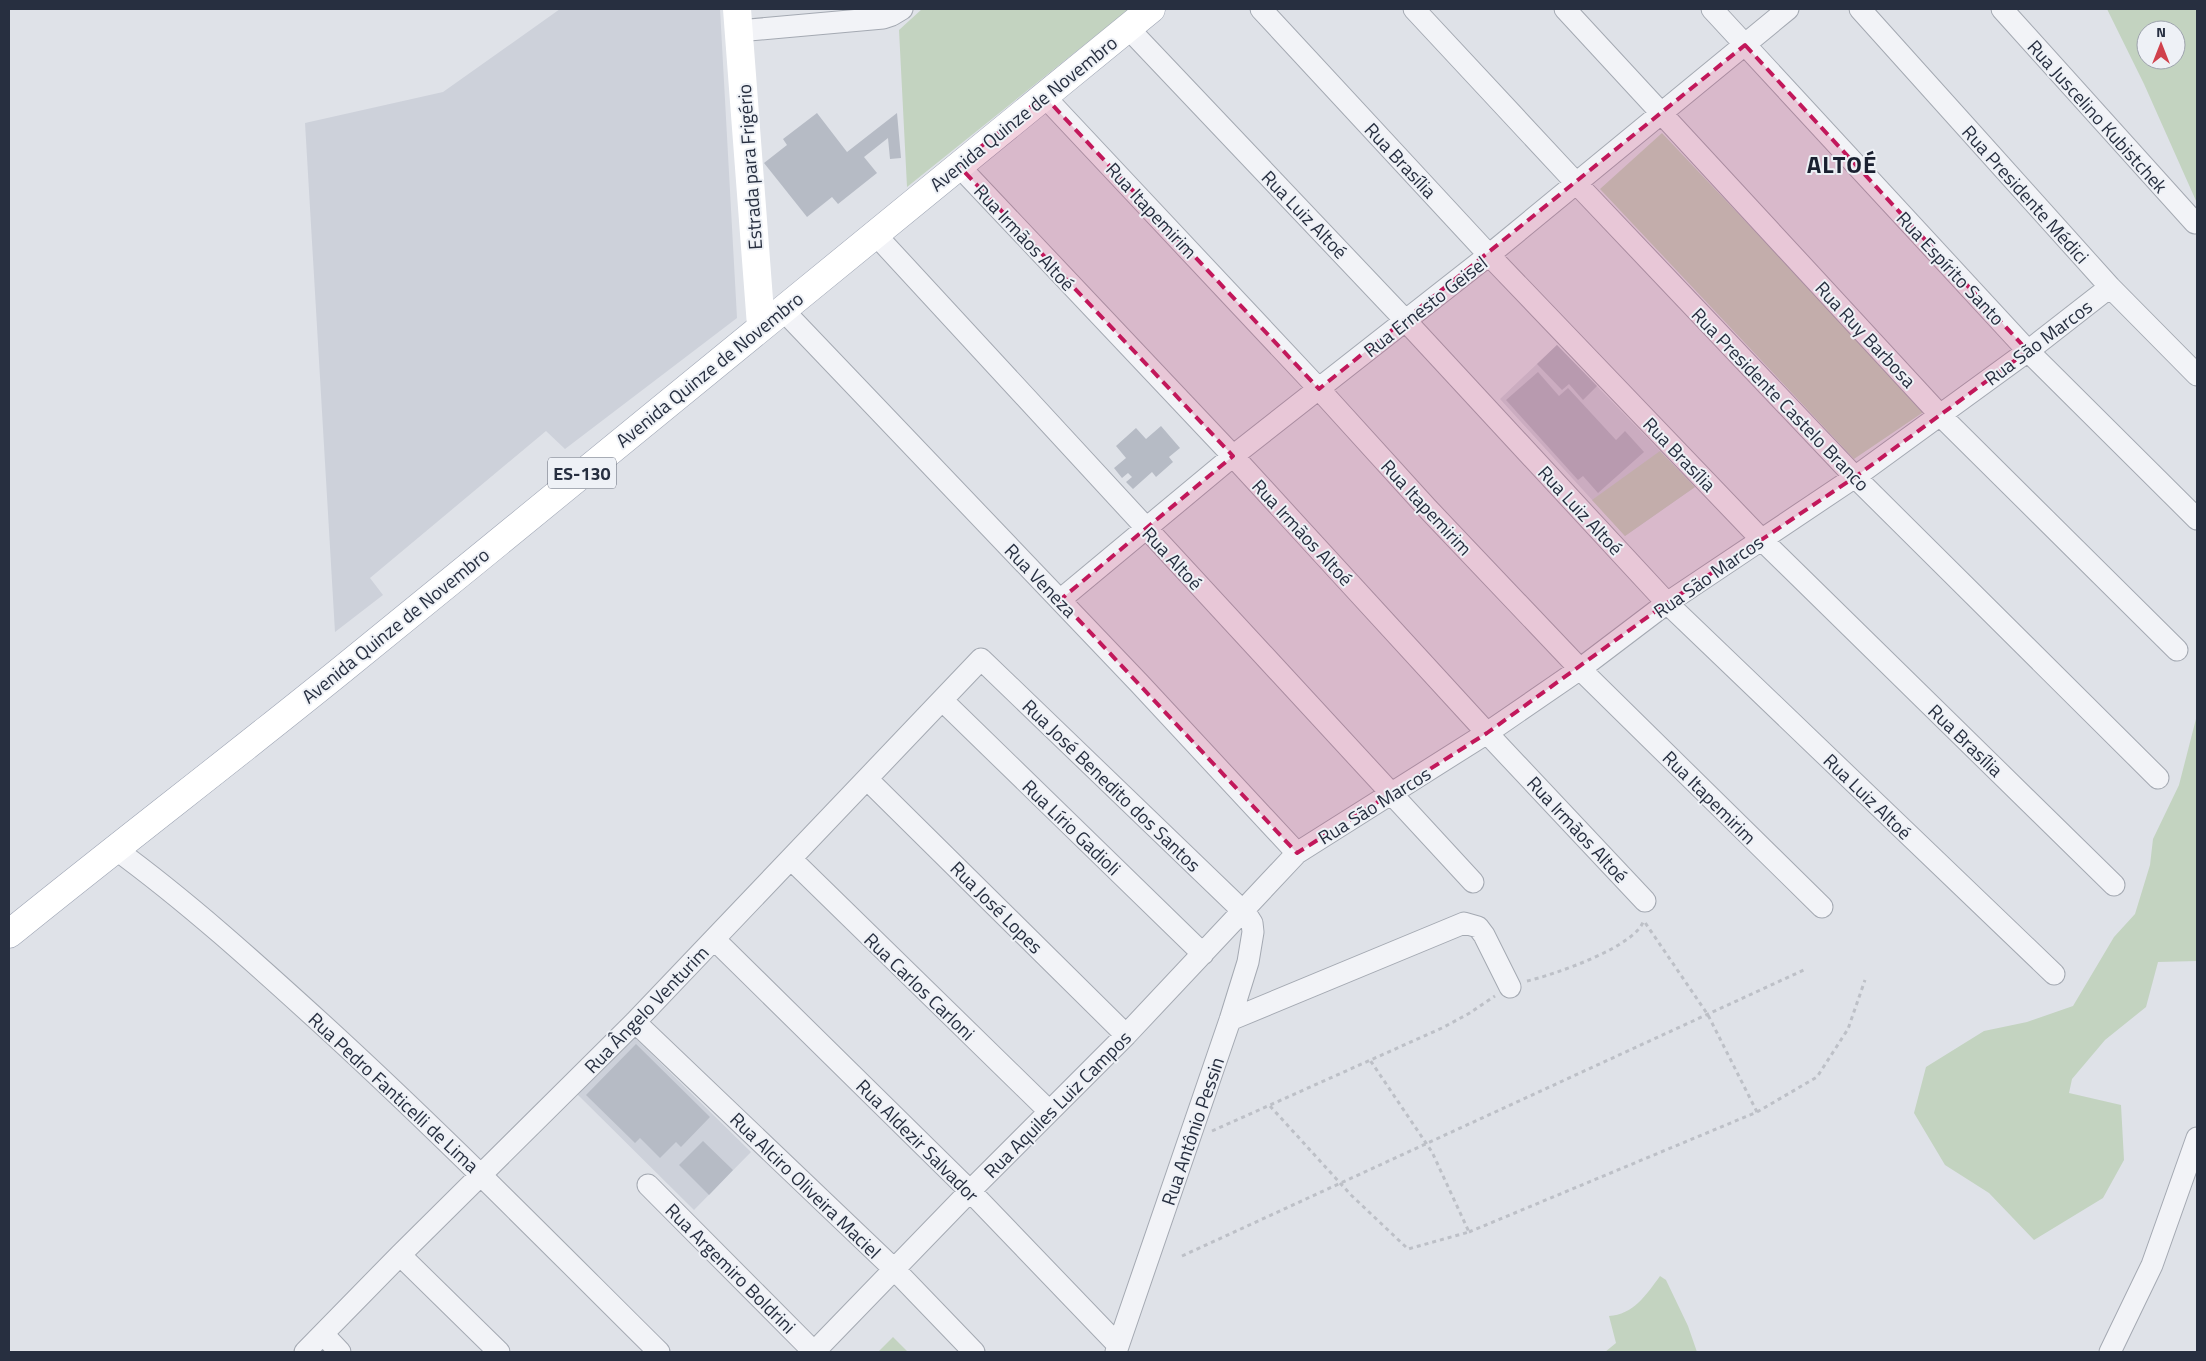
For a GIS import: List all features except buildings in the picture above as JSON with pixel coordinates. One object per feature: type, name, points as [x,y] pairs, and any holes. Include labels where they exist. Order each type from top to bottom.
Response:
[{"type":"main road","name":"Avenida Quinze de Novembro","points":[[9,934],[114,848],[341,670],[874,233],[1151,9]]},
{"type":"main road","name":"Estrada para Frigério","points":[[737,20],[761,326]]},
{"type":"street","points":[[737,20],[811,17],[883,18],[892,16],[902,9]]},
{"type":"street","name":"Rua Brasília","points":[[1261,9],[1489,255],[1761,539],[2114,885]]},
{"type":"street","name":"Rua Presidente Castelo Branco","points":[[1414,9],[1855,477],[2158,778]]},
{"type":"street","name":"Rua Ruy Barbosa","points":[[1565,9],[1940,415],[2177,650]]},
{"type":"street","name":"Rua Espírito Santo","points":[[1712,9],[2028,351],[2197,519]]},
{"type":"street","name":"Rua Ernesto Geisel","points":[[1060,600],[1232,456],[1489,255],[1788,9]]},
{"type":"street","name":"Rua Presidente Médici","points":[[1860,9],[2110,287],[2197,375]]},
{"type":"street","name":"Rua Juscelino Kubistchek","points":[[2002,9],[2195,223]]},
{"type":"street","name":"Rua Luiz Altoé","points":[[1128,28],[1406,320],[1667,603],[2054,974]]},
{"type":"street","name":"Rua Itapemirim","points":[[1044,96],[1320,389],[1428,509],[1580,669],[1822,907]]},
{"type":"street","name":"Rua Irmãos Altoé","points":[[958,165],[1232,456],[1488,733],[1645,911]]},
{"type":"street","name":"Rua Altoé","points":[[874,233],[1474,882]]},
{"type":"street","name":"Rua São Marcos","points":[[1297,853],[1488,733],[1580,669],[1667,603],[1855,477],[2028,351],[2110,287]]},
{"type":"street","name":"Rua Veneza","points":[[782,309],[1060,600],[1297,853]]},
{"type":"street","name":"Rua Ângelo Venturim","points":[[305,1352],[400,1254],[635,1022],[981,659]]},
{"type":"street","name":"Rua José Benedito dos Santos","points":[[981,659],[1243,911]]},
{"type":"street","name":"Rua Lírio Gadioli","points":[[942,700],[1203,954]]},
{"type":"street","name":"Rua José Lopes","points":[[867,779],[1126,1035]]},
{"type":"street","name":"Rua Pedro Fanticelli de Lima","points":[[114,848],[146,871],[236,946],[362,1061],[658,1352]]},
{"type":"street","name":"Rua Aquiles Luiz Campos","points":[[814,1352],[970,1191],[1126,1035],[1297,853]]},
{"type":"street","name":"Rua Carlos Carloni","points":[[791,859],[1049,1111]]},
{"type":"street","name":"Rua Antônio Pessin","points":[[1117,1348],[1230,1020],[1252,944],[1252,923],[1243,911]]},
{"type":"street","points":[[1230,1020],[1464,923],[1478,927],[1484,935],[1510,987]]},
{"type":"street","name":"Rua Aldezir Salvador","points":[[714,939],[970,1191],[1117,1348]]},
{"type":"street","name":"Rua Alciro Oliveira Maciel","points":[[635,1022],[894,1270],[974,1352]]},
{"type":"street","points":[[2110,1352],[2152,1265],[2197,1138]]},
{"type":"street","name":"Rua Argemiro Boldrini","points":[[648,1185],[814,1352]]},
{"type":"street","points":[[400,1254],[499,1352]]},
{"type":"street","points":[[323,1334],[340,1352]]},
{"type":"path","points":[[1188,1141],[1442,1028],[1510,987],[1548,976],[1584,962],[1626,940],[1643,927],[1645,911]]},
{"type":"path","points":[[1645,911],[1708,1015],[1758,1112]]},
{"type":"path","points":[[1182,1256],[1806,969]]},
{"type":"path","points":[[1270,1106],[1340,1184],[1408,1249],[1469,1232],[1758,1112],[1817,1077],[1848,1029],[1865,980]]},
{"type":"path","points":[[1370,1060],[1426,1144],[1469,1232]]},
{"type":"highlighted area","points":[[1745,45],[2028,351],[1855,477],[1667,603],[1487,733],[1297,853],[1060,600],[1233,456],[958,165],[1044,96],[1319,389]]},
{"type":"shaded area","points":[[560,9],[720,9],[737,318],[565,449],[546,431],[370,578],[383,595],[335,632],[305,123],[443,92]]},
{"type":"shaded area","points":[[1557,345],[1695,487],[1625,536],[1500,399]]},
{"type":"shaded area","points":[[634,1037],[751,1152],[694,1210],[577,1094]]},
{"type":"green space","points":[[922,9],[1129,9],[907,187],[899,30]]},
{"type":"green space","points":[[2107,9],[2197,9],[2197,203],[2137,70],[2186,70],[2186,20],[2136,20],[2136,68]]},
{"type":"green space","points":[[1662,133],[1925,411],[1854,459],[1600,189]]},
{"type":"green space","points":[[1660,451],[1695,487],[1625,536],[1592,500]]},
{"type":"green space","points":[[2197,715],[2197,961],[2158,962],[2146,1007],[2105,1040],[2072,1079],[2069,1093],[2121,1105],[2124,1160],[2103,1198],[2034,1240],[1989,1193],[1945,1165],[1914,1113],[1926,1067],[1984,1031],[2027,1022],[2073,1006],[2114,937],[2135,914],[2150,865],[2153,839],[2179,785]]},
{"type":"green space","points":[[1660,1276],[1666,1280],[1688,1326],[1697,1352],[1605,1352],[1616,1343],[1609,1316],[1618,1315],[1632,1308]]},
{"type":"green space","points":[[893,1337],[908,1352],[878,1352]]},
{"type":"district","name":"ALTOÉ","points":[[1842,164]]}]
